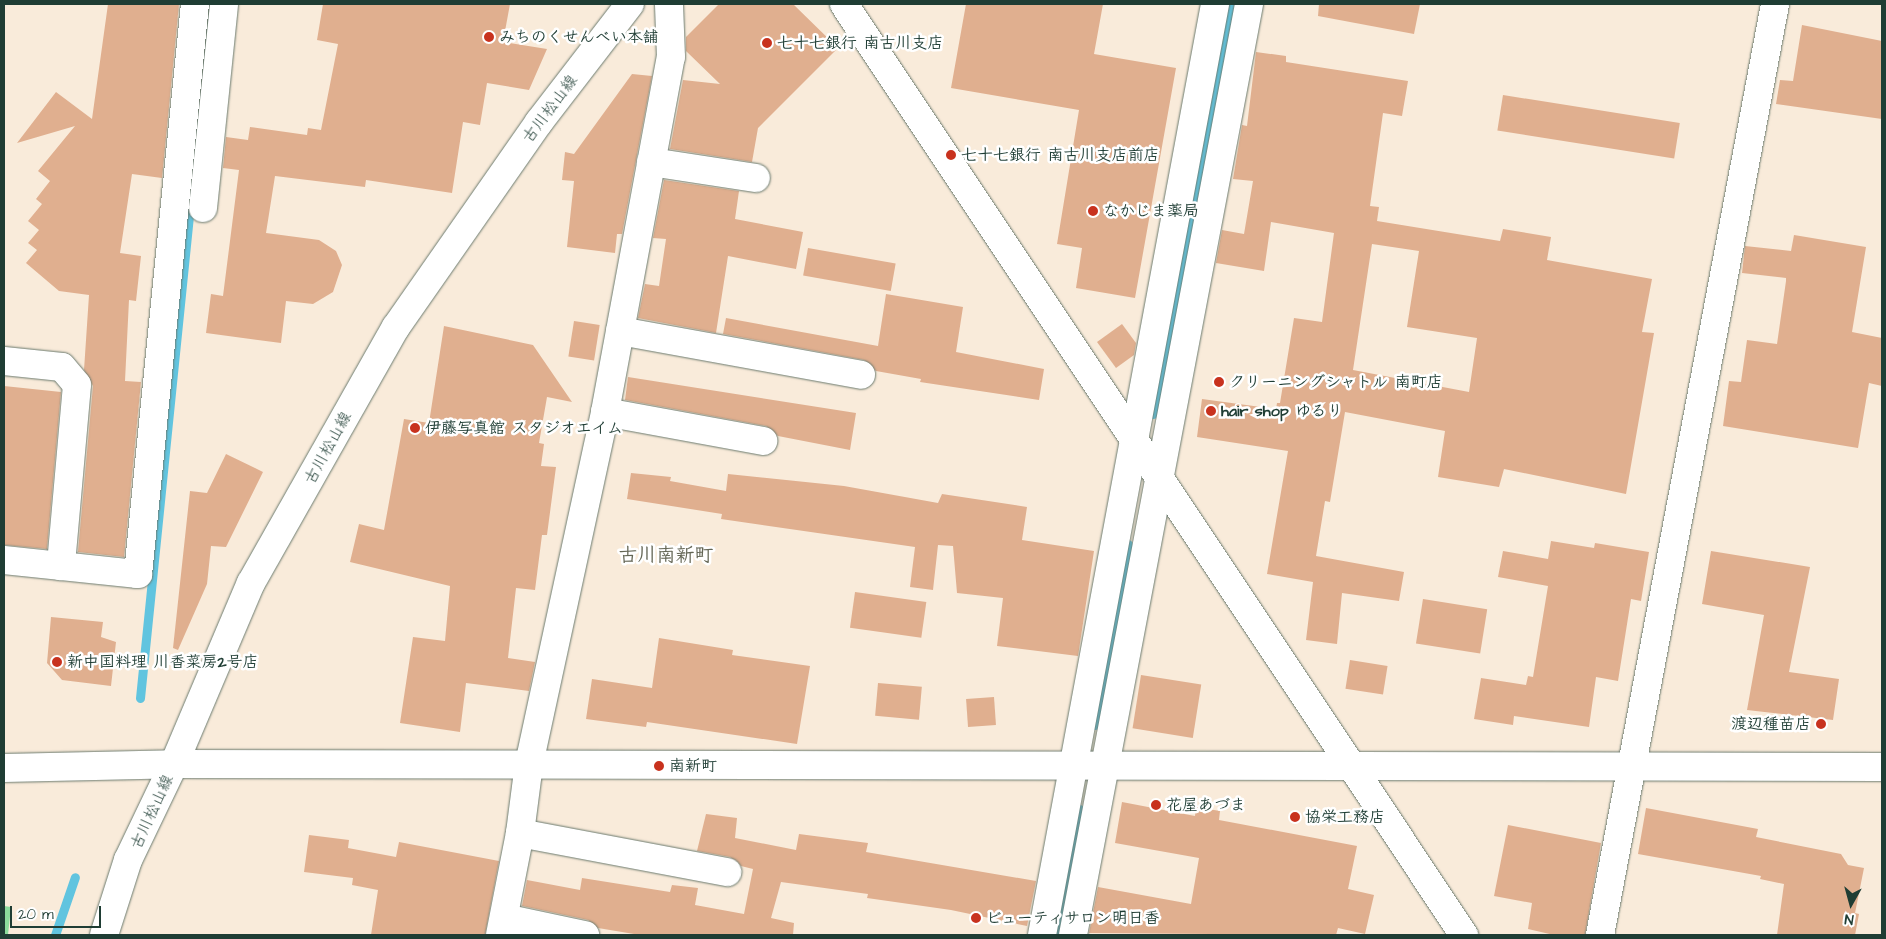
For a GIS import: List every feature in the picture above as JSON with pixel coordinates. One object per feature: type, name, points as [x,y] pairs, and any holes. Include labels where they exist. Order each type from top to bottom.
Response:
[{"type":"street","points":[[4,560],[138,574],[195,4]]},
{"type":"street","points":[[203,208],[224,4]]},
{"type":"street","name":"古川松山線","points":[[104,935],[128,860],[174,764],[251,583],[396,327],[539,122],[630,4]]},
{"type":"street","points":[[585,935],[502,926],[520,833],[529,764],[605,412],[652,162],[671,57],[669,4]]},
{"type":"street","points":[[844,4],[1135,437],[1464,935]]},
{"type":"street","points":[[1042,935],[1215,4]]},
{"type":"street","points":[[1073,935],[1249,4]]},
{"type":"street","points":[[1600,935],[1630,766],[1775,4]]},
{"type":"street","points":[[652,162],[756,178]]},
{"type":"street","points":[[620,331],[861,375]]},
{"type":"street","points":[[4,361],[62,367],[77,385],[61,566]]},
{"type":"street","points":[[605,412],[763,441]]},
{"type":"street","points":[[4,768],[100,768],[174,764],[1351,764],[1882,767]]},
{"type":"street","points":[[520,833],[727,872]]},
{"type":"green space","points":[[4,906],[11,907],[8,935],[4,935]]},
{"type":"building","points":[[108,4],[179,4],[162,178],[132,174],[120,253],[141,256],[136,301],[129,300],[125,381],[141,382],[124,557],[78,552],[93,386],[84,370],[89,295],[59,291],[26,263],[37,250],[28,243],[39,230],[28,221],[42,204],[36,199],[50,181],[38,171],[75,126],[17,143],[56,92],[92,119]]},
{"type":"building","points":[[323,4],[510,4],[503,42],[547,49],[529,90],[487,83],[480,125],[463,122],[452,193],[366,180],[365,187],[275,176],[266,233],[319,240],[336,251],[342,265],[333,292],[313,304],[286,301],[281,343],[206,333],[211,294],[223,296],[239,170],[223,168],[226,137],[248,140],[250,127],[307,135],[308,128],[321,130],[338,44],[317,40]]},
{"type":"building","points":[[719,4],[793,4],[838,48],[758,128],[752,162],[670,149],[683,80],[720,84],[686,51],[686,37]]},
{"type":"building","points":[[966,4],[1103,4],[1094,54],[1176,68],[1135,298],[1076,288],[1082,248],[1057,244],[1079,110],[951,88]]},
{"type":"building","points":[[1319,4],[1420,4],[1414,34],[1318,16]]},
{"type":"building","points":[[1802,25],[1882,41],[1882,119],[1776,104],[1780,80],[1793,81]]},
{"type":"building","points":[[1256,52],[1286,56],[1286,62],[1408,81],[1402,116],[1383,113],[1370,206],[1379,207],[1377,221],[1500,241],[1503,229],[1551,237],[1547,260],[1652,279],[1642,332],[1654,333],[1626,494],[1504,469],[1499,487],[1438,477],[1445,431],[1345,412],[1330,502],[1325,501],[1316,556],[1404,572],[1399,601],[1342,593],[1337,644],[1306,640],[1313,582],[1267,574],[1288,451],[1197,437],[1202,399],[1276,409],[1277,403],[1280,403],[1294,318],[1322,322],[1334,233],[1271,222],[1264,271],[1216,263],[1222,230],[1244,234],[1253,181],[1233,179],[1242,125],[1247,126]],"holes":[[[1372,244],[1419,251],[1407,327],[1477,338],[1469,392],[1353,370]]]},
{"type":"building","points":[[632,74],[652,76],[622,234],[617,234],[615,253],[567,247],[574,181],[562,180],[565,152],[574,154]]},
{"type":"building","points":[[1503,95],[1680,123],[1674,159],[1497,131]]},
{"type":"building","points":[[664,180],[739,191],[735,219],[803,232],[796,269],[728,256],[716,333],[638,318],[645,284],[659,286],[666,239],[653,238]]},
{"type":"building","points":[[1794,235],[1866,247],[1852,332],[1882,338],[1882,386],[1869,383],[1858,448],[1723,426],[1729,381],[1741,382],[1747,340],[1777,344],[1786,281],[1786,278],[1742,273],[1745,246],[1791,251]]},
{"type":"building","points":[[808,248],[896,263],[891,291],[803,276]]},
{"type":"building","points":[[886,294],[963,307],[956,352],[1044,369],[1039,400],[920,382],[921,379],[876,371],[864,360],[723,334],[726,318],[878,346]]},
{"type":"building","points":[[574,321],[600,325],[594,361],[568,357]]},
{"type":"building","points":[[1122,324],[1136,343],[1134,355],[1116,368],[1097,342]]},
{"type":"building","points":[[444,326],[533,345],[572,402],[547,397],[539,443],[544,444],[541,466],[556,467],[547,535],[542,535],[535,590],[516,588],[508,658],[535,662],[529,691],[466,683],[460,732],[400,723],[413,637],[445,641],[450,586],[350,562],[359,524],[384,530],[404,419],[429,423]]},
{"type":"building","points":[[628,377],[856,413],[850,450],[778,436],[766,426],[625,400]]},
{"type":"building","points":[[4,386],[61,392],[47,549],[4,545]]},
{"type":"building","points":[[226,454],[263,472],[226,547],[211,546],[207,584],[178,650],[173,648],[190,491],[207,493]]},
{"type":"building","points":[[631,473],[671,477],[670,481],[726,491],[728,474],[844,486],[938,503],[942,494],[1027,507],[1022,540],[1094,551],[1078,656],[997,646],[1003,598],[957,593],[953,546],[938,545],[933,590],[910,587],[915,547],[721,519],[722,514],[627,499]]},
{"type":"building","points":[[1551,541],[1594,548],[1595,543],[1649,552],[1641,601],[1631,599],[1618,681],[1596,677],[1589,727],[1514,716],[1513,725],[1474,719],[1481,678],[1526,685],[1528,676],[1533,677],[1548,586],[1498,577],[1503,551],[1548,559]]},
{"type":"building","points":[[1711,551],[1810,567],[1789,672],[1839,679],[1833,720],[1747,710],[1764,615],[1702,604]]},
{"type":"building","points":[[855,592],[926,602],[921,638],[850,628]]},
{"type":"building","points":[[1423,599],[1487,609],[1480,654],[1416,643]]},
{"type":"building","points":[[51,617],[103,622],[101,637],[116,642],[111,686],[62,680],[47,663]]},
{"type":"building","points":[[659,638],[733,650],[732,655],[810,666],[797,744],[647,722],[646,727],[586,719],[592,679],[652,688]]},
{"type":"building","points":[[1350,660],[1388,666],[1383,695],[1345,689]]},
{"type":"building","points":[[1141,675],[1201,685],[1193,738],[1133,728]]},
{"type":"building","points":[[878,683],[922,687],[919,720],[875,716]]},
{"type":"building","points":[[994,697],[996,725],[968,727],[966,699]]},
{"type":"building","points":[[1122,802],[1195,816],[1196,807],[1220,811],[1219,820],[1357,846],[1348,889],[1374,895],[1365,934],[1338,928],[1336,935],[1089,933],[1098,887],[1191,904],[1199,858],[1115,843]]},
{"type":"building","points":[[1646,808],[1758,829],[1756,837],[1841,854],[1848,865],[1864,868],[1855,913],[1859,914],[1855,935],[1777,935],[1784,884],[1760,879],[1761,876],[1638,854]]},
{"type":"building","points":[[706,814],[737,818],[735,838],[796,850],[799,834],[868,843],[866,852],[1036,881],[1027,926],[951,910],[867,898],[868,894],[781,882],[771,918],[794,923],[793,935],[640,935],[598,928],[588,920],[522,906],[527,880],[580,890],[582,878],[670,892],[672,885],[698,888],[695,905],[744,914],[753,869],[741,866],[730,857],[697,851]]},
{"type":"building","points":[[1508,825],[1601,843],[1585,935],[1554,935],[1528,929],[1532,903],[1494,896]]},
{"type":"building","points":[[309,835],[349,840],[348,848],[396,857],[399,842],[499,861],[485,935],[371,935],[378,890],[352,885],[353,878],[304,872]]},
{"type":"waterway","points":[[1153,414],[1230,4]]},
{"type":"waterway","points":[[140,698],[191,196]]},
{"type":"waterway","points":[[1095,725],[1128,544]]},
{"type":"waterway","points":[[1057,935],[1079,809]]},
{"type":"waterway","points":[[55,935],[75,877]]},
{"type":"place","name":"みちのくせんべい本舗","points":[[489,37]]},
{"type":"place","name":"七十七銀行 南古川支店","points":[[767,43]]},
{"type":"place","name":"七十七銀行 南古川支店前店","points":[[951,155]]},
{"type":"place","name":"なかじま薬局","points":[[1093,211]]},
{"type":"place","name":"クリーニングシャトル 南町店","points":[[1219,382]]},
{"type":"place","name":"hair shop ゆるり","points":[[1211,411]]},
{"type":"place","name":"伊藤写真館 スタジオエイム","points":[[415,428]]},
{"type":"place","name":"新中国料理 川香菜房2号店","points":[[57,662]]},
{"type":"place","name":"渡辺種苗店","points":[[1821,724]]},
{"type":"place","name":"南新町","points":[[659,766]]},
{"type":"place","name":"花屋あづま","points":[[1156,805]]},
{"type":"place","name":"協栄工務店","points":[[1295,817]]},
{"type":"place","name":"ビューティサロン明日香","points":[[976,918]]},
{"type":"district","name":"古川南新町","points":[[666,556]]}]
